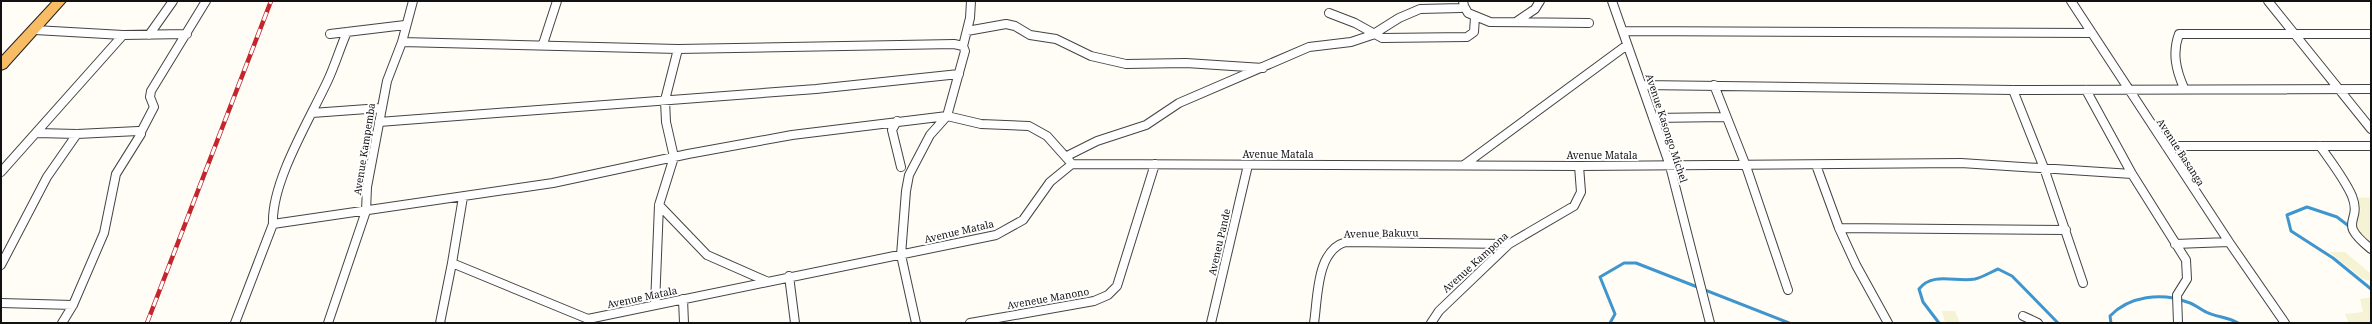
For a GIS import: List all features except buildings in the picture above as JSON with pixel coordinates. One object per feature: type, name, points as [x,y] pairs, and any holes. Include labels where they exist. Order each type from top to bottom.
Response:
[{"type":"highway","points":[[1,65],[35,30],[60,1]]},
{"type":"street","points":[[149,36],[173,1]]},
{"type":"street","points":[[62,323],[73,305],[104,233],[112,186],[116,174],[141,136],[141,132],[154,107],[150,97],[151,91],[206,1]]},
{"type":"street","name":"Avenue Kampemba","points":[[328,323],[366,212],[367,187],[387,81],[402,42],[405,25],[413,1]]},
{"type":"street","points":[[543,44],[552,11],[557,1]]},
{"type":"street","points":[[916,323],[902,255],[904,210],[909,175],[930,134],[947,116],[965,51],[963,46],[967,31],[971,1]]},
{"type":"street","points":[[1516,22],[1535,9],[1540,1]]},
{"type":"street","name":"Avenue Kasongo Michel","points":[[1612,1],[1670,166],[1710,323]]},
{"type":"street","name":"Avenue Basanga","points":[[2071,1],[2229,242],[2285,323]]},
{"type":"street","points":[[2268,1],[2371,129]]},
{"type":"street","points":[[1067,156],[1097,141],[1146,125],[1180,103],[1223,83],[1263,68],[1309,47],[1351,42],[1372,35],[1404,15],[1420,9],[1457,8],[1464,4],[1468,13],[1490,22],[1589,23]]},
{"type":"street","points":[[1329,13],[1355,23],[1372,35],[1392,39],[1467,37],[1474,32],[1475,17]]},
{"type":"street","points":[[967,31],[1006,24],[1015,26],[1030,35],[1056,39],[1090,56],[1126,64],[1186,63],[1193,65],[1263,68]]},
{"type":"street","points":[[330,34],[405,25]]},
{"type":"street","points":[[35,30],[123,36],[187,34]]},
{"type":"street","points":[[1623,31],[2092,34]]},
{"type":"street","points":[[235,323],[273,224],[273,209],[286,170],[330,76],[347,32]]},
{"type":"street","points":[[2184,88],[2179,76],[2174,55],[2179,34],[2371,34]]},
{"type":"street","points":[[1,172],[123,36]]},
{"type":"street","points":[[402,42],[543,44],[678,49],[954,44],[963,46]]},
{"type":"street","points":[[1464,165],[1627,45]]},
{"type":"street","points":[[655,305],[660,205],[674,157],[666,122],[665,100],[678,49]]},
{"type":"street","points":[[380,122],[816,89],[959,74]]},
{"type":"street","points":[[1642,85],[2013,90],[2128,90],[2184,88],[2371,89]]},
{"type":"street","points":[[1714,85],[1746,166],[1788,290]]},
{"type":"street","points":[[2013,90],[2044,168],[2083,282]]},
{"type":"street","points":[[2086,90],[2132,174],[2186,260],[2189,275],[2186,286],[2178,295],[2178,323]]},
{"type":"street","points":[[312,113],[381,108]]},
{"type":"street","points":[[273,224],[325,215],[366,212],[463,198],[553,183],[674,157],[792,135],[947,116],[981,124],[1029,126],[1047,136],[1067,156],[1072,164]]},
{"type":"street","points":[[1652,118],[1726,117]]},
{"type":"street","points":[[897,121],[892,130],[900,167]]},
{"type":"street","points":[[37,133],[77,134],[141,132]]},
{"type":"street","points":[[1,265],[47,177],[77,134]]},
{"type":"street","points":[[2166,146],[2371,146]]},
{"type":"street","points":[[2320,146],[2352,198],[2354,212],[2349,223],[2350,229],[2357,239],[2371,249]]},
{"type":"street","name":"Avenue Matala","points":[[452,263],[588,319],[789,276],[902,255],[996,235],[1012,229],[1023,219],[1055,176],[1072,164],[1746,166],[1961,163],[2132,174]]},
{"type":"street","name":"Aveneue Manono","points":[[970,323],[1094,301],[1108,295],[1117,286],[1155,164]]},
{"type":"street","name":"Aveneu Pande","points":[[1211,323],[1248,165]]},
{"type":"street","points":[[1816,165],[1839,228],[1856,266],[1888,323]]},
{"type":"street","name":"Avenue Kampona","points":[[1431,323],[1438,311],[1509,244],[1568,210],[1580,199],[1582,186],[1579,166]]},
{"type":"street","points":[[440,323],[463,198]]},
{"type":"street","points":[[660,205],[707,255],[766,281]]},
{"type":"street","points":[[1839,228],[2066,230]]},
{"type":"street","name":"Avenue Bakuvu","points":[[1314,323],[1330,250],[1337,245],[1346,242],[1509,244]]},
{"type":"street","points":[[2175,244],[2229,242]]},
{"type":"street","points":[[789,276],[795,323]]},
{"type":"street","points":[[683,299],[684,323]]},
{"type":"street","points":[[1,303],[73,305]]},
{"type":"street","points":[[2023,316],[2038,323]]},
{"type":"shaded area","points":[[2357,197],[2371,198],[2371,245],[2364,241],[2353,222],[2361,210]]},
{"type":"shaded area","points":[[2329,252],[2345,252],[2371,274],[2371,281],[2363,279]]},
{"type":"shaded area","points":[[2371,297],[2371,323],[2346,323],[2348,321],[2345,314],[2363,312],[2360,299]]},
{"type":"shaded area","points":[[1942,311],[1955,311],[1960,323],[1945,323]]},
{"type":"waterway","points":[[2350,227],[2337,217],[2307,207],[2287,215],[2291,231],[2333,258],[2371,289]]},
{"type":"waterway","points":[[1610,323],[1615,314],[1600,277],[1624,263],[1636,263],[1789,323]]},
{"type":"waterway","points":[[1939,323],[1923,302],[1919,289],[1931,280],[1975,279],[1998,269],[2012,276],[2058,323]]},
{"type":"waterway","points":[[2111,323],[2110,316],[2118,309],[2136,300],[2157,297],[2167,297],[2190,303],[2210,314],[2230,319],[2238,323]]},
{"type":"railway","points":[[147,323],[271,1]]}]
